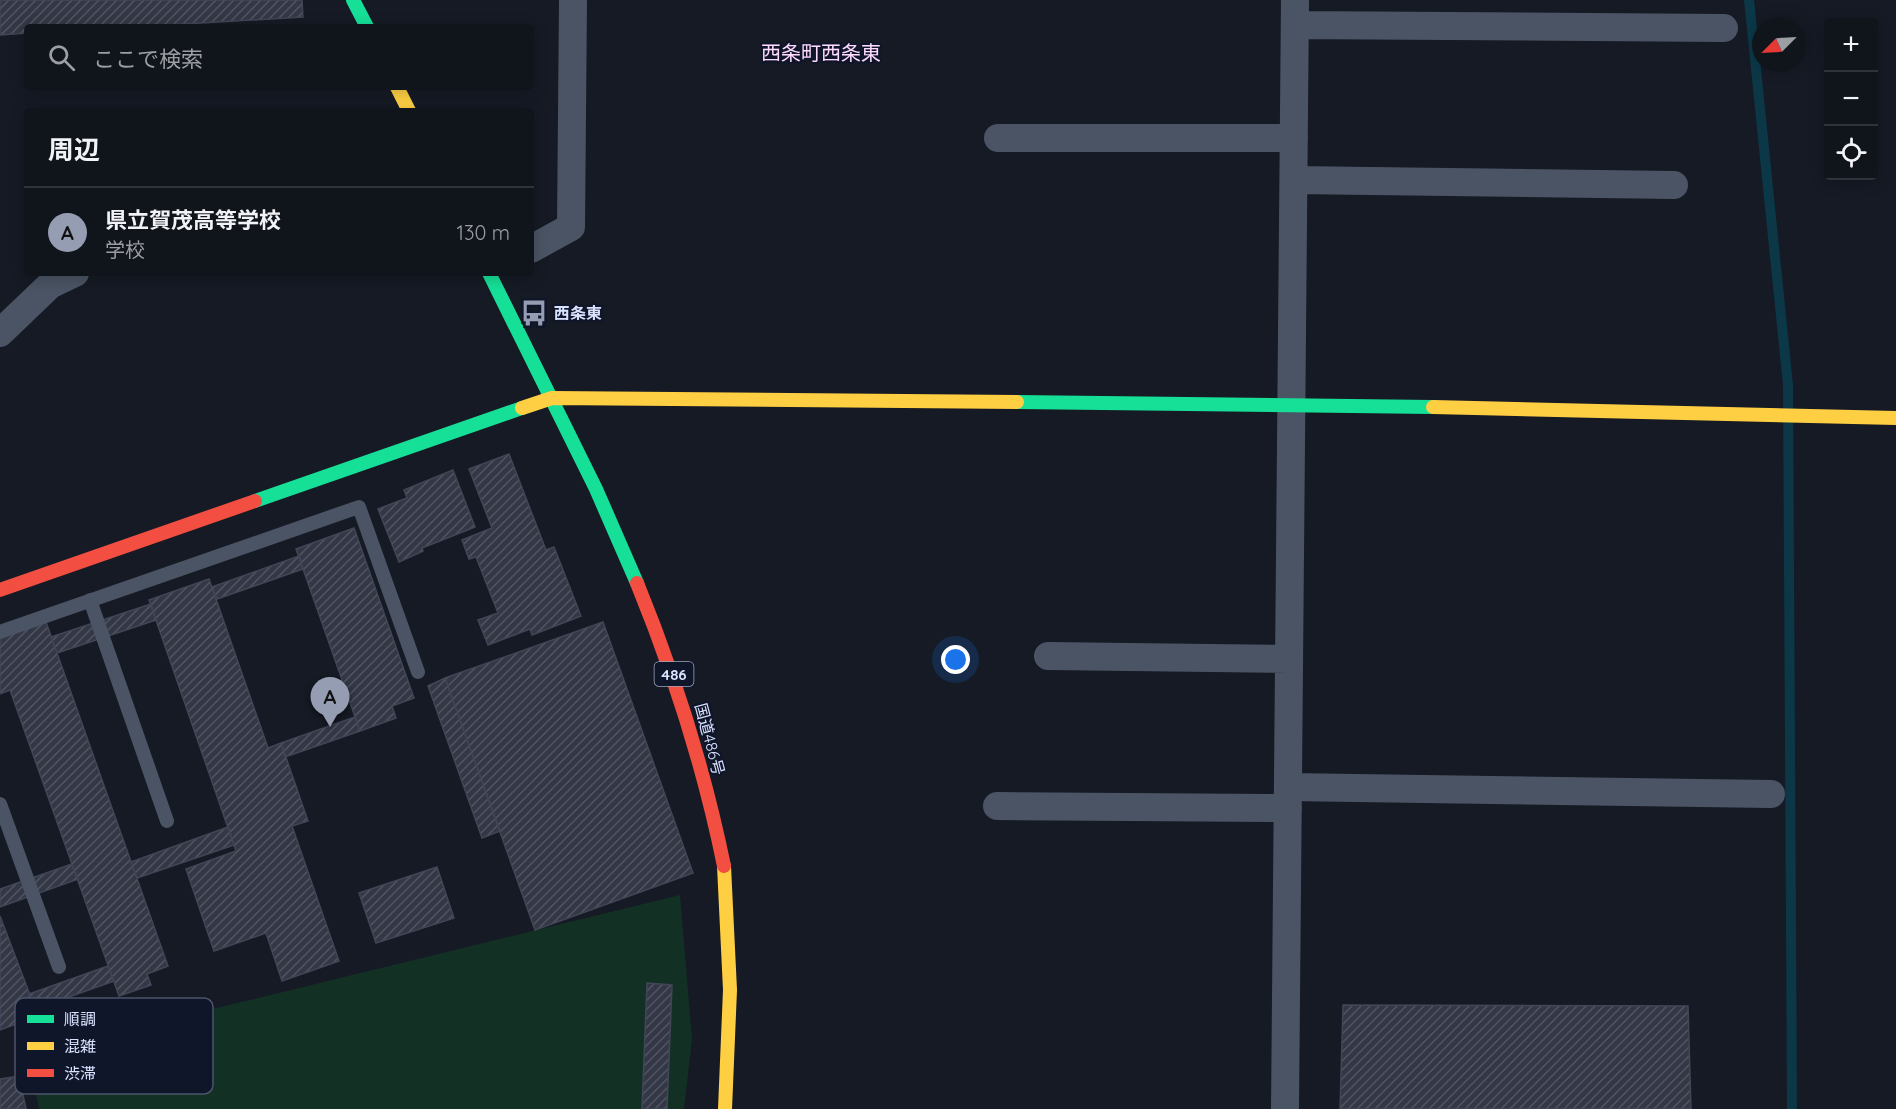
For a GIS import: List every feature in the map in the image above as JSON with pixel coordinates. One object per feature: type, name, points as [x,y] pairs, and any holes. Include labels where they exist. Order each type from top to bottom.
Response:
[{"type":"main road","points":[[353,0],[365,24]]},
{"type":"main road","points":[[398,90],[408,108]]},
{"type":"main road","name":"国道486号","points":[[491,276],[552,398],[629,561],[664,644],[693,732],[725,870],[730,960],[730,1031],[725,1109]]},
{"type":"main road","points":[[0,590],[552,398],[1292,403],[1896,418]]},
{"type":"street","points":[[534,247],[571,227],[573,0]]},
{"type":"street","points":[[1285,1109],[1295,13],[1724,27]]},
{"type":"street","points":[[998,138],[1294,138]]},
{"type":"street","points":[[1294,180],[1674,185]]},
{"type":"street","points":[[0,333],[50,285],[69,276]]},
{"type":"street","points":[[1048,656],[1289,659]]},
{"type":"street","points":[[997,806],[1288,797],[1771,794]]},
{"type":"lane","points":[[0,632],[359,507],[418,672]]},
{"type":"lane","points":[[90,600],[167,821]]},
{"type":"lane","points":[[0,804],[59,967]]},
{"type":"green space","points":[[680,895],[692,1039],[684,1109],[39,1109],[36,1094],[213,1094],[213,1009]]},
{"type":"building","points":[[0,0],[302,0],[303,17],[184,24],[24,24],[24,33],[0,35]]},
{"type":"building","points":[[509,454],[546,550],[554,547],[581,616],[532,635],[530,629],[488,645],[478,620],[498,613],[476,557],[469,559],[462,540],[492,528],[469,469]]},
{"type":"building","points":[[453,470],[475,527],[422,548],[423,551],[399,562],[378,509],[407,498],[404,490]]},
{"type":"building","points":[[354,528],[414,698],[392,706],[396,718],[360,731],[296,549]]},
{"type":"building","points":[[299,556],[303,569],[217,599],[212,587]]},
{"type":"building","points":[[209,579],[268,748],[281,743],[308,821],[292,826],[339,961],[282,981],[266,933],[214,951],[186,869],[236,851],[149,600]]},
{"type":"building","points":[[151,604],[156,620],[57,653],[51,637]]},
{"type":"building","points":[[46,622],[168,966],[147,974],[151,985],[119,996],[10,690],[0,694],[0,638]]},
{"type":"building","points":[[603,622],[693,873],[535,930],[445,678]]},
{"type":"building","points":[[445,678],[500,831],[482,838],[428,686]]},
{"type":"building","points":[[355,717],[360,731],[285,757],[281,743]]},
{"type":"building","points":[[228,827],[234,845],[137,878],[131,862]]},
{"type":"building","points":[[72,864],[78,879],[0,907],[0,889]]},
{"type":"building","points":[[437,867],[454,918],[376,943],[359,893]]},
{"type":"building","points":[[0,916],[31,998],[15,998],[15,1024],[0,1030]]},
{"type":"building","points":[[108,966],[114,981],[66,998],[31,998],[29,994]]},
{"type":"building","points":[[647,983],[672,985],[667,1109],[642,1109]]},
{"type":"building","points":[[1343,1005],[1688,1006],[1691,1109],[1340,1109]]},
{"type":"building","points":[[15,1077],[15,1094],[23,1094],[26,1109],[0,1109],[0,1079]]},
{"type":"waterway","points":[[1749,0],[1788,385],[1792,1109]]},
{"type":"traffic: fast","points":[[353,0],[365,24]]},
{"type":"traffic: fast","points":[[490,276],[596,489],[637,583]]},
{"type":"traffic: fast","points":[[1017,402],[1433,407]]},
{"type":"traffic: fast","points":[[255,501],[522,408]]},
{"type":"traffic: slow","points":[[398,90],[408,108]]},
{"type":"traffic: slow","points":[[522,408],[552,398],[1017,402]]},
{"type":"traffic: slow","points":[[1433,407],[1896,418]]},
{"type":"traffic: slow","points":[[724,866],[730,990],[725,1109]]},
{"type":"traffic: jam","points":[[0,590],[255,501]]},
{"type":"traffic: jam","points":[[637,583],[664,653],[687,723],[724,866]]},
{"type":"place","name":"西条東","points":[[534,313]]},
{"type":"place","name":"県立賀茂高等学校","points":[[330,727]]},
{"type":"district","name":"西条町西条東","points":[[821,52]]}]
